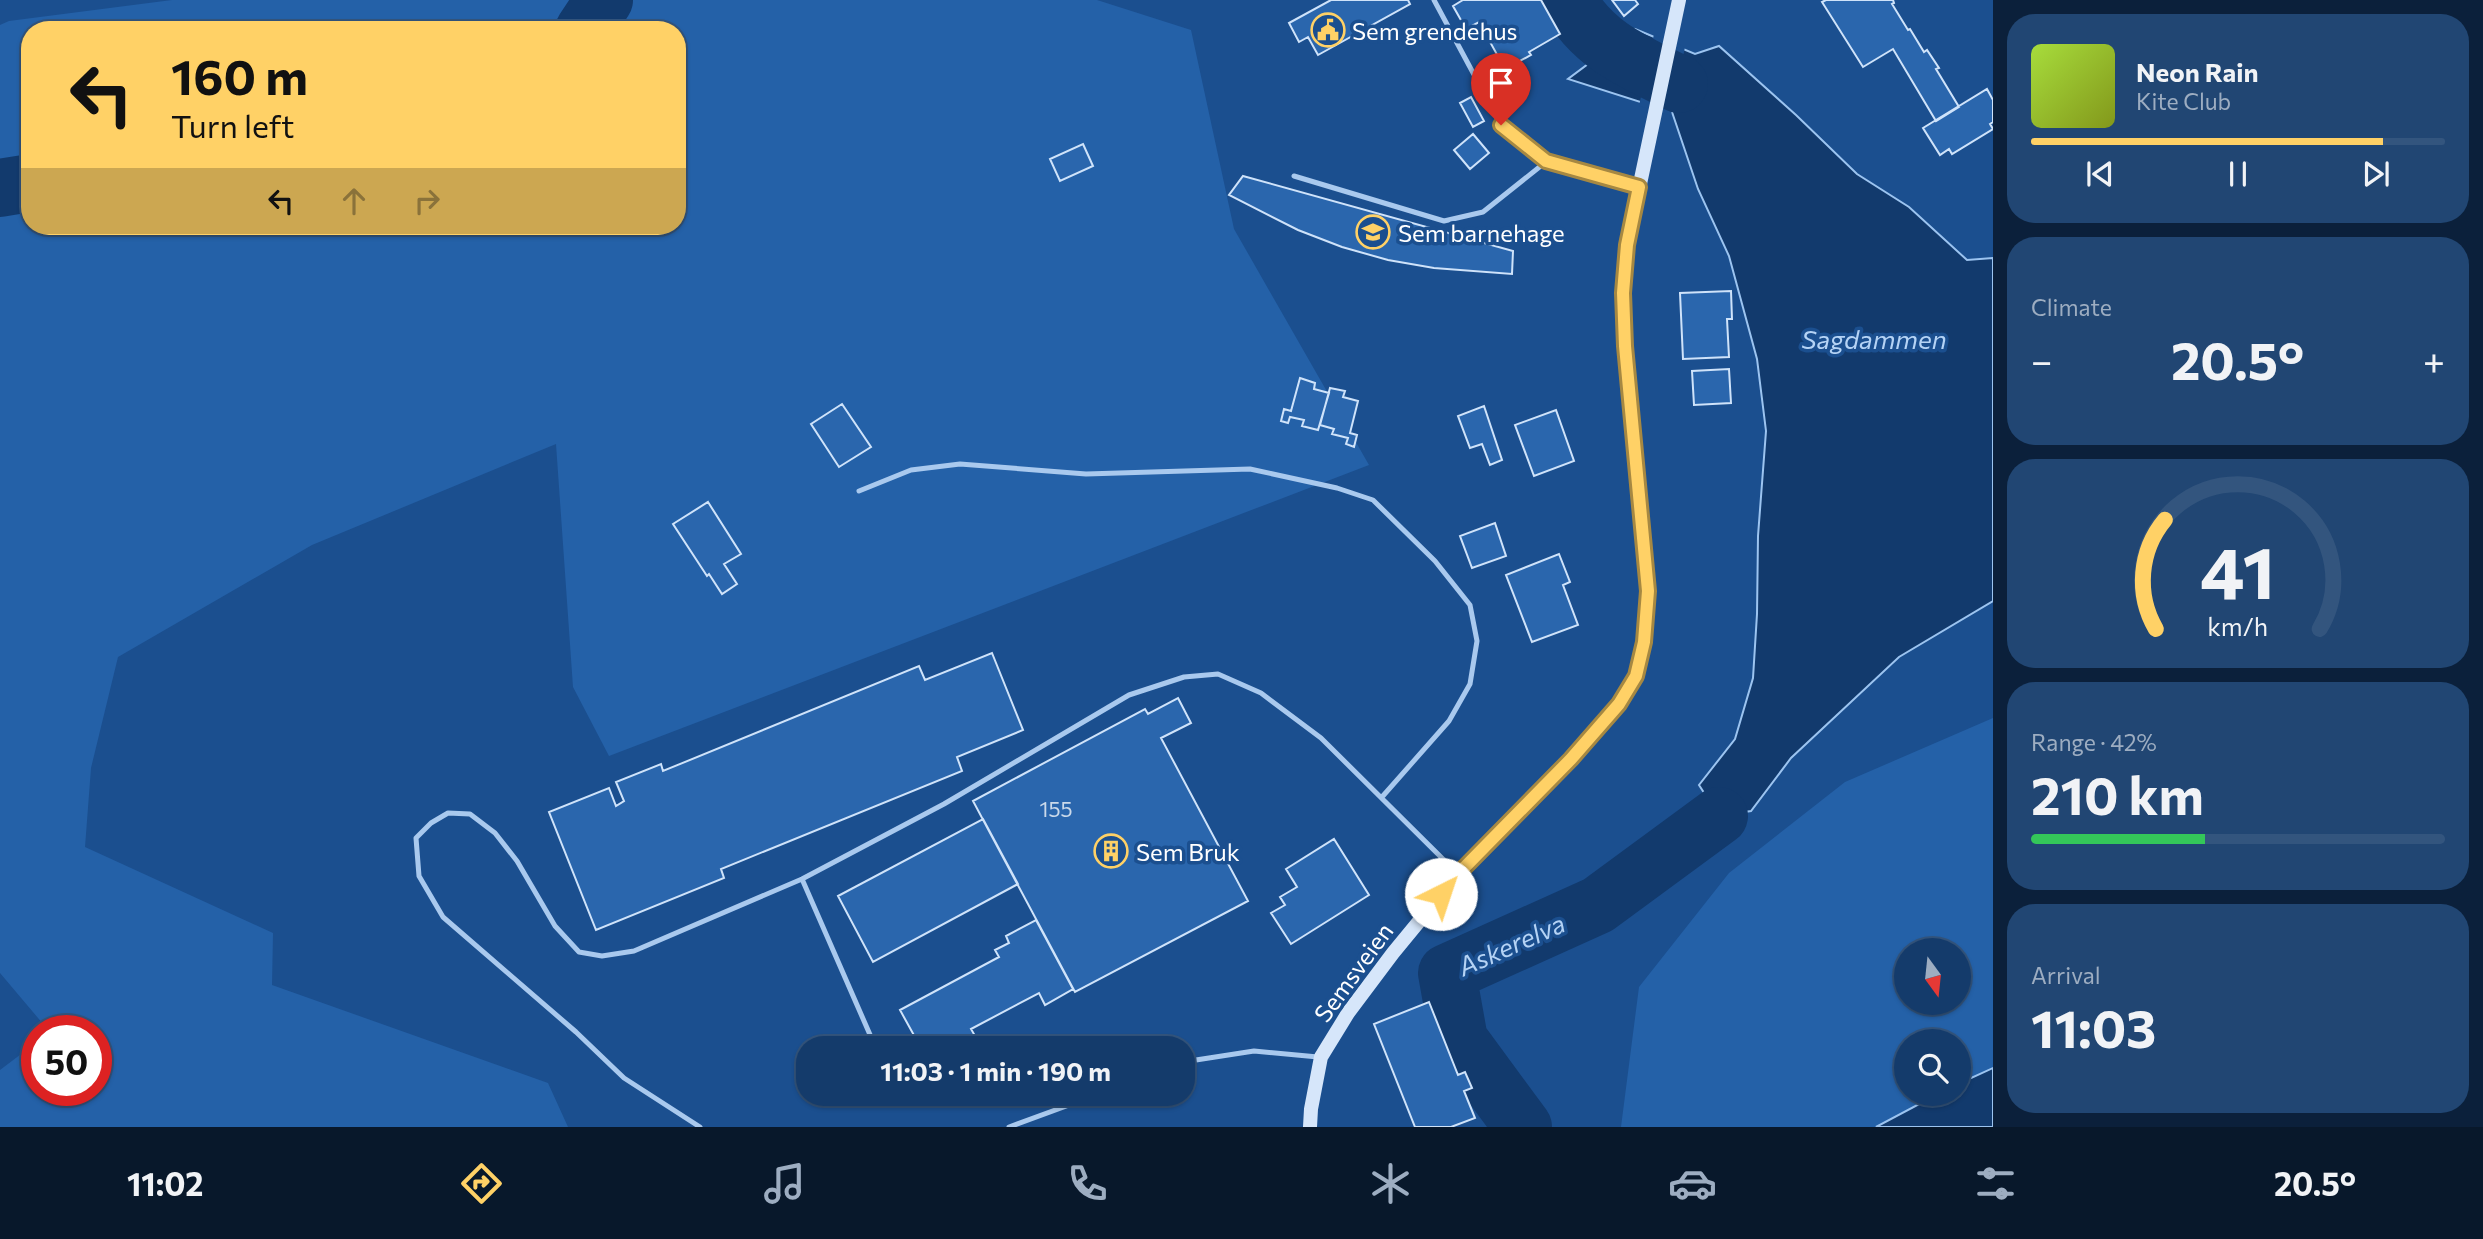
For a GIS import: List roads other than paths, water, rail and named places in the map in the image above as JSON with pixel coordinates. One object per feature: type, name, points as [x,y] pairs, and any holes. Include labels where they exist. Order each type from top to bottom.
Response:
[{"type":"main road","name":"Semsveien","points":[[1310,1127],[1321,1057],[1348,1013],[1392,953],[1458,874],[1571,759],[1619,704],[1636,676],[1644,642],[1648,591],[1625,346],[1623,293],[1627,245],[1679,0]]},
{"type":"lane","points":[[1434,0],[1501,125],[1546,161],[1639,187]]},
{"type":"lane","points":[[1294,176],[1444,221],[1483,212],[1546,161]]},
{"type":"lane","points":[[859,491],[911,470],[960,464],[1086,474],[1250,469],[1337,488],[1373,500],[1435,561],[1470,605],[1477,640],[1470,684],[1450,721],[1382,797]]},
{"type":"lane","points":[[701,1127],[624,1078],[576,1032],[443,917],[419,876],[416,838],[430,823],[448,813],[470,814],[495,833],[517,861],[555,926],[579,952],[602,956],[634,951],[802,879],[944,804],[1129,695],[1184,677],[1218,674],[1261,693],[1321,738],[1458,874]]},
{"type":"lane","points":[[802,879],[871,1036]]},
{"type":"lane","points":[[1195,1060],[1254,1051],[1321,1057]]},
{"type":"lane","points":[[1009,1127],[1066,1106]]},
{"type":"water","name":"Sagdammen","points":[[1635,29],[1695,54],[1719,46],[1857,174],[1909,207],[1967,260],[1993,258],[1993,601],[1899,657],[1791,758],[1751,811],[1719,816],[1699,785],[1735,739],[1753,678],[1758,536],[1766,431],[1757,359],[1729,256],[1698,189],[1672,112],[1568,79]]},
{"type":"water","points":[[1993,1068],[1993,1127],[1876,1127],[1915,1106],[1971,1106],[1971,1078]]},
{"type":"waterway","name":"Askerelva","points":[[590,21],[604,0]]},
{"type":"waterway","name":"Askerelva","points":[[1568,0],[1590,29],[1616,51],[1679,84]]},
{"type":"waterway","name":"Askerelva","points":[[0,188],[21,184]]},
{"type":"waterway","name":"Askerelva","points":[[1523,1127],[1459,1040],[1447,973],[1598,905],[1719,816]]},
{"type":"place","name":"Sem grendehus","points":[[1328,30]]},
{"type":"place","name":"Sem barnehage","points":[[1373,232]]},
{"type":"place","name":"Sem Bruk","points":[[1111,851]]}]
